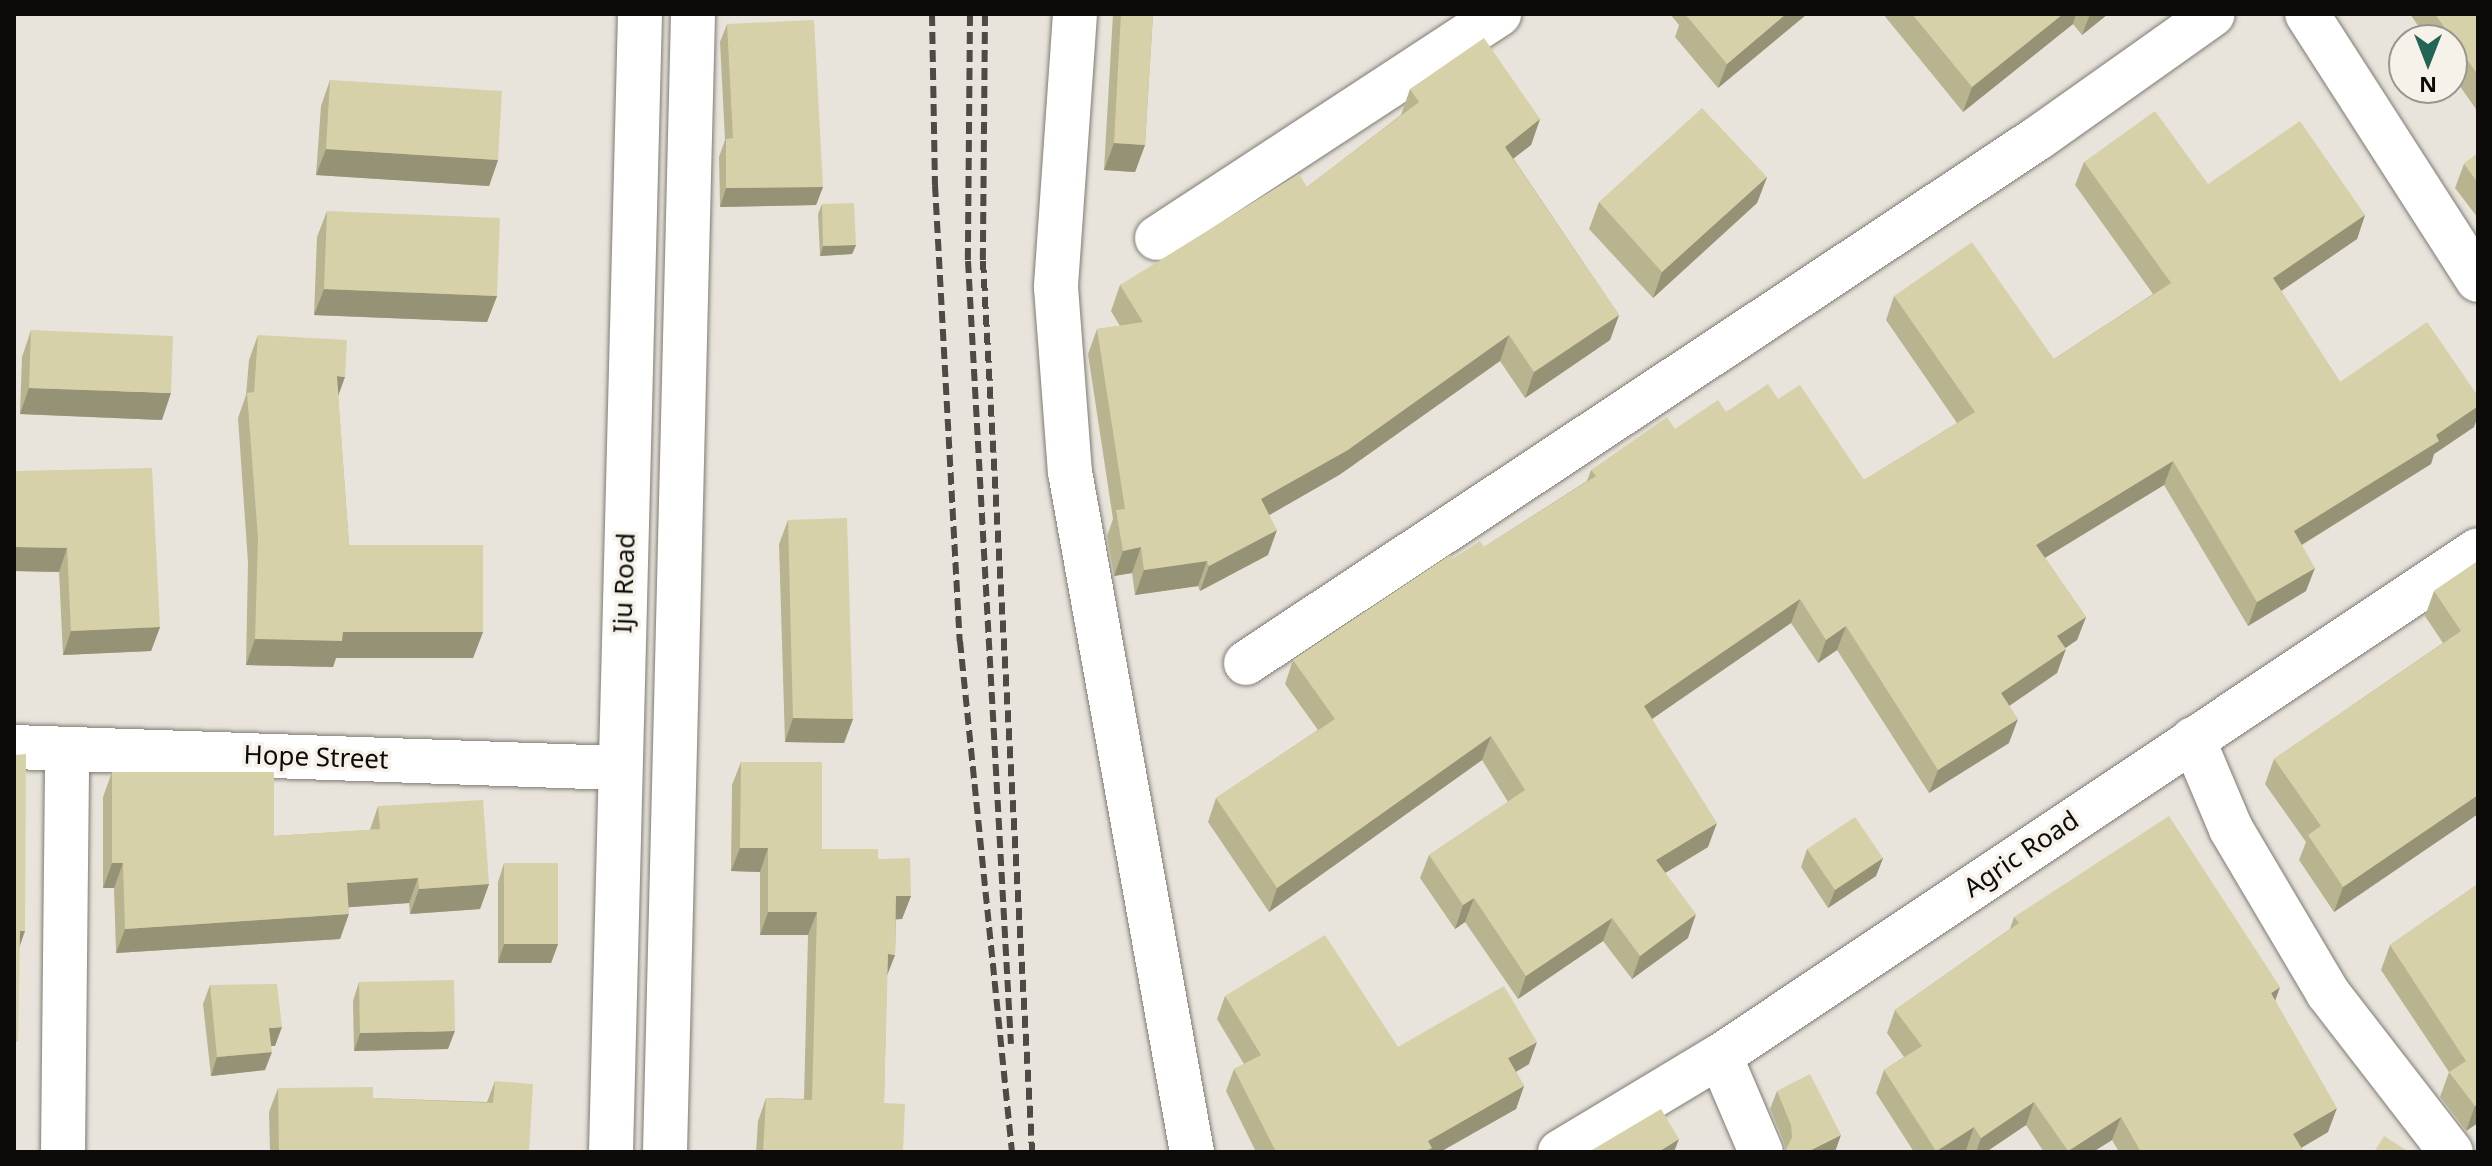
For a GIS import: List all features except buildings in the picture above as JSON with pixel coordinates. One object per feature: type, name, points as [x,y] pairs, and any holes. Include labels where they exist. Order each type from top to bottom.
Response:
[{"type":"street","name":"Iju Road","points":[[611,1152],[618,768],[640,14]]},
{"type":"street","name":"Iju Road","points":[[665,1152],[693,14]]},
{"type":"street","points":[[1075,14],[1056,287],[1070,472],[1192,1152]]},
{"type":"street","points":[[1157,238],[1499,14]]},
{"type":"street","points":[[1246,663],[1972,183],[2213,14]]},
{"type":"street","points":[[2307,14],[2478,280]]},
{"type":"street","name":"Agric Road","points":[[1560,1152],[1720,1056],[2478,550]]},
{"type":"street","points":[[2193,739],[2231,829],[2328,993],[2451,1152]]},
{"type":"street","name":"Hope Street","points":[[14,747],[618,768]]},
{"type":"street","points":[[63,1152],[67,749]]},
{"type":"street","points":[[1720,1056],[1761,1152]]},
{"type":"railway","points":[[932,14],[935,185],[960,641],[1012,1152]]},
{"type":"railway","points":[[970,14],[968,261],[1011,1044]]},
{"type":"railway","points":[[985,14],[983,261],[1032,1152]]}]
